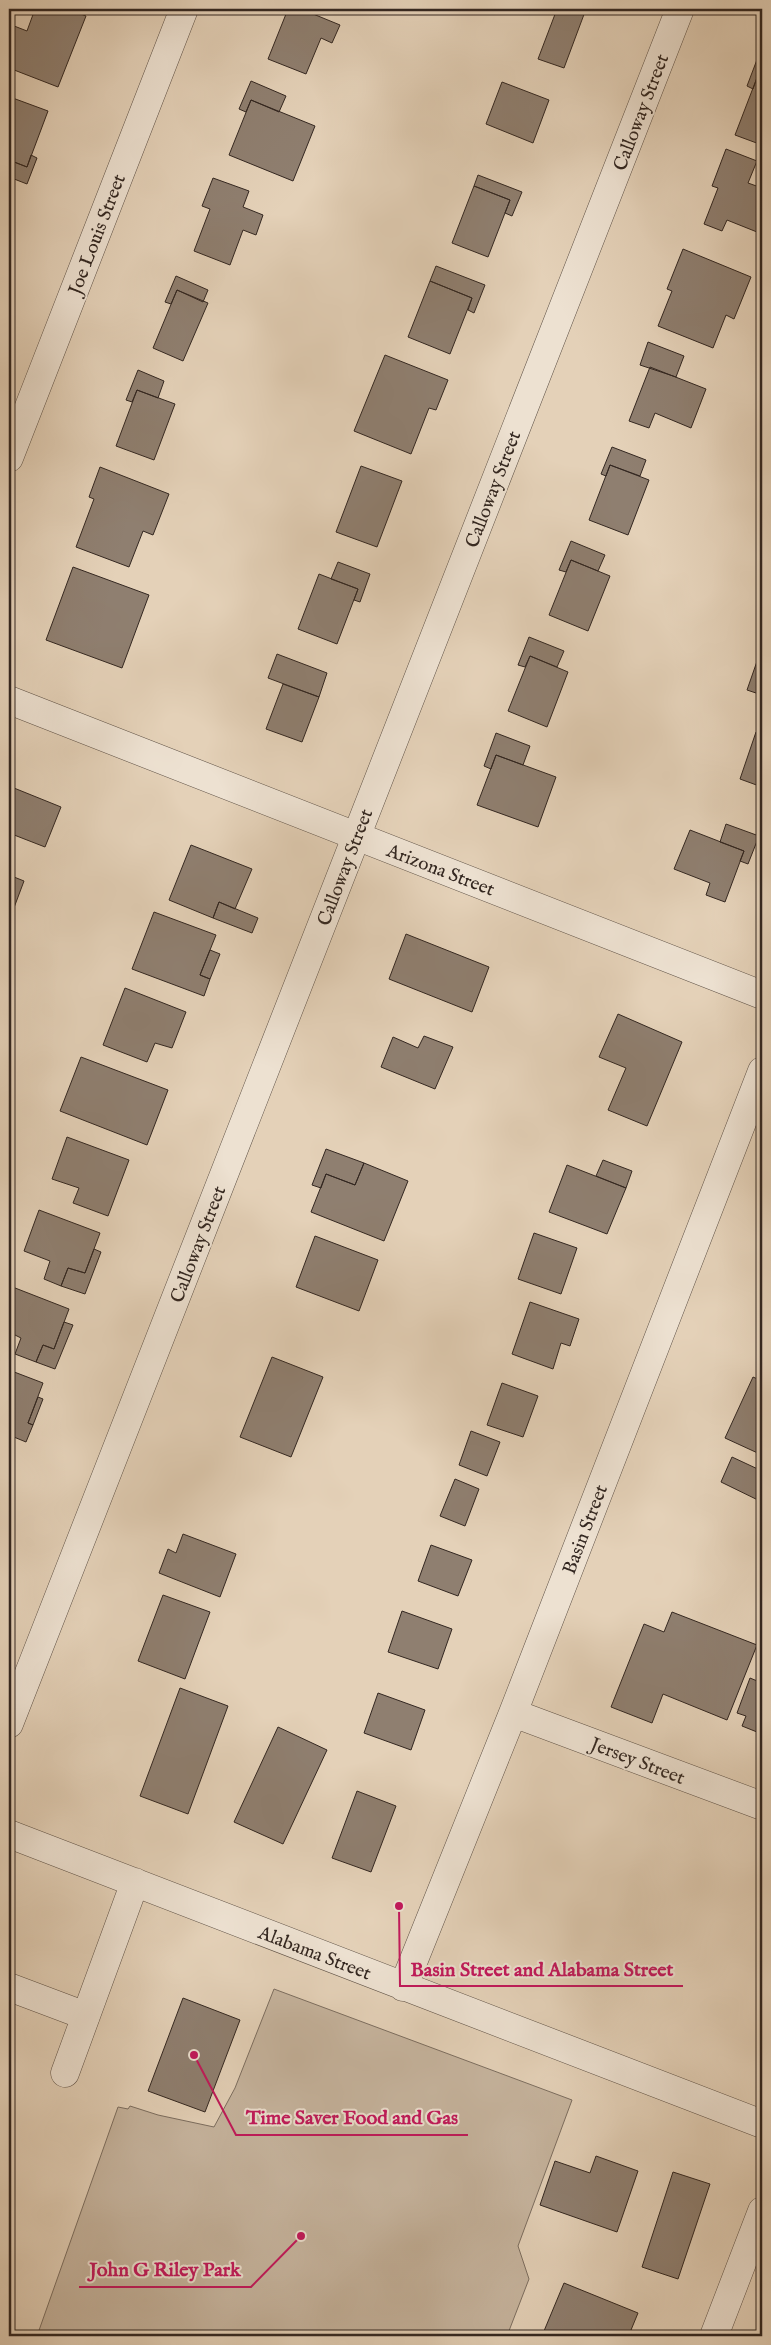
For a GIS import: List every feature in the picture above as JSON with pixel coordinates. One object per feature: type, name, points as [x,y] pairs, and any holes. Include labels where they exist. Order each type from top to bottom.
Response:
[{"type":"street","name":"Joe Louis Street","points":[[9,458],[184,9]]},
{"type":"street","name":"Calloway Street","points":[[9,1724],[680,9]]},
{"type":"street","name":"Arizona Street","points":[[9,700],[762,995]]},
{"type":"street","name":"Basin Street","points":[[403,1986],[513,1713],[762,1071]]},
{"type":"street","name":"Jersey Street","points":[[513,1713],[762,1806]]},
{"type":"street","name":"Alabama Street","points":[[9,1834],[762,2124]]},
{"type":"street","points":[[66,2073],[135,1882]]},
{"type":"street","points":[[9,1987],[86,2016]]},
{"type":"street","points":[[714,2336],[762,2211]]},
{"type":"shaded area","points":[[274,1989],[572,2100],[518,2246],[529,2279],[507,2336],[37,2336],[118,2107],[128,2109],[130,2106],[158,2115],[214,2127],[235,2088]]},
{"type":"building","points":[[35,9],[68,9],[86,16],[58,87],[9,68],[9,24],[27,31]]},
{"type":"building","points":[[288,9],[301,9],[340,25],[332,43],[321,38],[306,74],[268,59]]},
{"type":"building","points":[[557,9],[586,9],[564,68],[538,59]]},
{"type":"building","points":[[758,57],[762,59],[762,77],[758,75],[753,89],[747,86]]},
{"type":"building","points":[[758,75],[762,77],[762,145],[735,135]]},
{"type":"building","points":[[251,81],[286,96],[279,112],[251,100],[246,112],[239,109]]},
{"type":"building","points":[[502,82],[549,100],[533,143],[486,124]]},
{"type":"building","points":[[10,97],[48,111],[27,167],[9,160]]},
{"type":"building","points":[[251,100],[315,126],[293,181],[229,155]]},
{"type":"building","points":[[726,149],[757,161],[748,183],[762,188],[762,234],[727,220],[722,231],[704,224],[718,188],[712,186]]},
{"type":"building","points":[[31,155],[37,158],[27,184],[9,177],[9,160],[27,167]]},
{"type":"building","points":[[478,175],[522,192],[512,216],[505,213],[510,200],[474,186]]},
{"type":"building","points":[[213,178],[249,191],[243,207],[263,215],[256,235],[243,230],[230,265],[194,251],[210,209],[202,206]]},
{"type":"building","points":[[474,186],[510,200],[488,257],[452,243]]},
{"type":"building","points":[[683,249],[751,277],[734,319],[726,315],[713,348],[658,326],[672,291],[667,289]]},
{"type":"building","points":[[436,266],[485,285],[474,313],[468,310],[472,298],[430,281]]},
{"type":"building","points":[[176,276],[208,290],[203,302],[177,290],[171,304],[165,302]]},
{"type":"building","points":[[430,281],[472,298],[450,354],[408,337]]},
{"type":"building","points":[[177,290],[208,303],[183,361],[153,348]]},
{"type":"building","points":[[648,342],[684,356],[676,377],[640,365]]},
{"type":"building","points":[[385,355],[448,380],[436,410],[429,408],[411,454],[354,431]]},
{"type":"building","points":[[650,367],[706,389],[691,428],[655,413],[649,428],[629,421]]},
{"type":"building","points":[[138,370],[164,381],[158,398],[137,390],[132,402],[126,400]]},
{"type":"building","points":[[137,390],[175,404],[154,460],[116,446]]},
{"type":"building","points":[[612,447],[646,460],[640,476],[610,465],[606,476],[601,474]]},
{"type":"building","points":[[610,465],[649,480],[628,535],[589,520]]},
{"type":"building","points":[[361,466],[402,481],[377,547],[336,532]]},
{"type":"building","points":[[100,467],[169,494],[153,535],[143,531],[129,567],[76,547],[94,499],[89,497]]},
{"type":"building","points":[[571,541],[605,555],[598,571],[571,560],[566,572],[559,570]]},
{"type":"building","points":[[571,560],[610,576],[588,631],[549,615]]},
{"type":"building","points":[[338,562],[370,574],[360,602],[354,600],[358,589],[331,579]]},
{"type":"building","points":[[73,567],[149,595],[122,668],[46,640]]},
{"type":"building","points":[[319,574],[358,589],[337,644],[298,629]]},
{"type":"building","points":[[529,637],[564,651],[557,667],[530,656],[525,667],[518,665]]},
{"type":"building","points":[[762,647],[762,695],[747,690]]},
{"type":"building","points":[[277,654],[327,673],[319,697],[268,678]]},
{"type":"building","points":[[530,656],[568,672],[547,727],[508,711]]},
{"type":"building","points":[[283,684],[319,697],[302,742],[266,729]]},
{"type":"building","points":[[756,732],[762,735],[762,787],[740,779]]},
{"type":"building","points":[[496,733],[530,746],[523,765],[496,755],[491,769],[484,766]]},
{"type":"building","points":[[496,755],[556,777],[538,827],[477,805]]},
{"type":"building","points":[[9,786],[61,807],[45,847],[9,833]]},
{"type":"building","points":[[726,824],[759,836],[748,864],[740,861],[744,851],[720,842]]},
{"type":"building","points":[[690,830],[744,851],[725,902],[706,895],[710,883],[674,869]]},
{"type":"building","points":[[191,845],[252,869],[235,909],[219,902],[213,918],[169,900]]},
{"type":"building","points":[[9,875],[24,881],[9,921]]},
{"type":"building","points":[[219,902],[258,918],[252,933],[213,918]]},
{"type":"building","points":[[154,912],[216,935],[200,975],[210,979],[204,996],[132,969]]},
{"type":"building","points":[[406,934],[489,967],[472,1012],[389,979]]},
{"type":"building","points":[[210,950],[220,954],[210,979],[200,975]]},
{"type":"building","points":[[125,988],[186,1012],[172,1048],[155,1043],[147,1062],[103,1045]]},
{"type":"building","points":[[618,1014],[682,1042],[647,1126],[608,1110],[626,1068],[599,1057]]},
{"type":"building","points":[[424,1036],[453,1047],[435,1089],[381,1067],[393,1037],[418,1048]]},
{"type":"building","points":[[81,1057],[168,1090],[147,1145],[60,1111]]},
{"type":"building","points":[[67,1137],[129,1160],[108,1216],[73,1203],[79,1188],[52,1179]]},
{"type":"building","points":[[326,1149],[364,1163],[355,1185],[326,1174],[321,1188],[312,1185]]},
{"type":"building","points":[[603,1160],[632,1171],[626,1188],[596,1176]]},
{"type":"building","points":[[364,1163],[408,1181],[384,1241],[311,1212],[326,1174],[355,1185]]},
{"type":"building","points":[[567,1165],[626,1188],[607,1234],[549,1212]]},
{"type":"building","points":[[39,1210],[100,1233],[85,1273],[68,1268],[61,1286],[44,1279],[50,1261],[24,1251]]},
{"type":"building","points":[[534,1233],[577,1248],[561,1294],[518,1279]]},
{"type":"building","points":[[315,1236],[378,1260],[359,1311],[296,1287]]},
{"type":"building","points":[[94,1249],[101,1252],[85,1294],[61,1286],[68,1268],[85,1273]]},
{"type":"building","points":[[10,1286],[69,1309],[54,1349],[43,1345],[36,1362],[15,1354],[21,1338],[9,1332]]},
{"type":"building","points":[[530,1302],[579,1319],[570,1346],[561,1343],[553,1369],[512,1354]]},
{"type":"building","points":[[64,1322],[73,1325],[55,1369],[36,1362],[43,1345],[54,1349]]},
{"type":"building","points":[[272,1357],[323,1377],[291,1457],[240,1437]]},
{"type":"building","points":[[9,1370],[43,1383],[28,1423],[33,1425],[26,1442],[9,1435]]},
{"type":"building","points":[[753,1377],[762,1381],[762,1455],[725,1438]]},
{"type":"building","points":[[502,1383],[538,1396],[523,1437],[487,1425]]},
{"type":"building","points":[[38,1397],[43,1399],[33,1425],[28,1423]]},
{"type":"building","points":[[471,1431],[500,1442],[487,1476],[459,1465]]},
{"type":"building","points":[[732,1457],[762,1471],[762,1502],[721,1482]]},
{"type":"building","points":[[455,1479],[479,1489],[465,1526],[440,1516]]},
{"type":"building","points":[[183,1534],[236,1554],[220,1597],[159,1573],[168,1549],[176,1553]]},
{"type":"building","points":[[431,1545],[472,1560],[458,1596],[418,1581]]},
{"type":"building","points":[[163,1595],[210,1612],[185,1679],[138,1661]]},
{"type":"building","points":[[402,1611],[452,1629],[438,1669],[388,1652]]},
{"type":"building","points":[[672,1612],[757,1645],[727,1720],[663,1694],[652,1723],[611,1707],[644,1624],[664,1632]]},
{"type":"building","points":[[750,1678],[762,1683],[762,1734],[742,1726],[746,1716],[737,1713]]},
{"type":"building","points":[[180,1688],[228,1706],[188,1814],[140,1796]]},
{"type":"building","points":[[378,1693],[425,1710],[411,1750],[364,1733]]},
{"type":"building","points":[[278,1727],[327,1750],[283,1844],[234,1822]]},
{"type":"building","points":[[357,1791],[396,1806],[371,1872],[332,1858]]},
{"type":"building","points":[[183,1998],[240,2020],[205,2112],[148,2091]]},
{"type":"building","points":[[596,2156],[638,2171],[617,2232],[540,2205],[555,2161],[590,2173]]},
{"type":"building","points":[[673,2172],[710,2184],[678,2279],[642,2267]]},
{"type":"building","points":[[564,2283],[638,2313],[631,2330],[637,2332],[635,2336],[557,2336],[544,2331]]},
{"type":"place","name":"Basin Street and Alabama Street","points":[[399,1906]]},
{"type":"place","name":"Time Saver Food and Gas","points":[[194,2055]]},
{"type":"place","name":"John G Riley Park","points":[[301,2236]]}]
